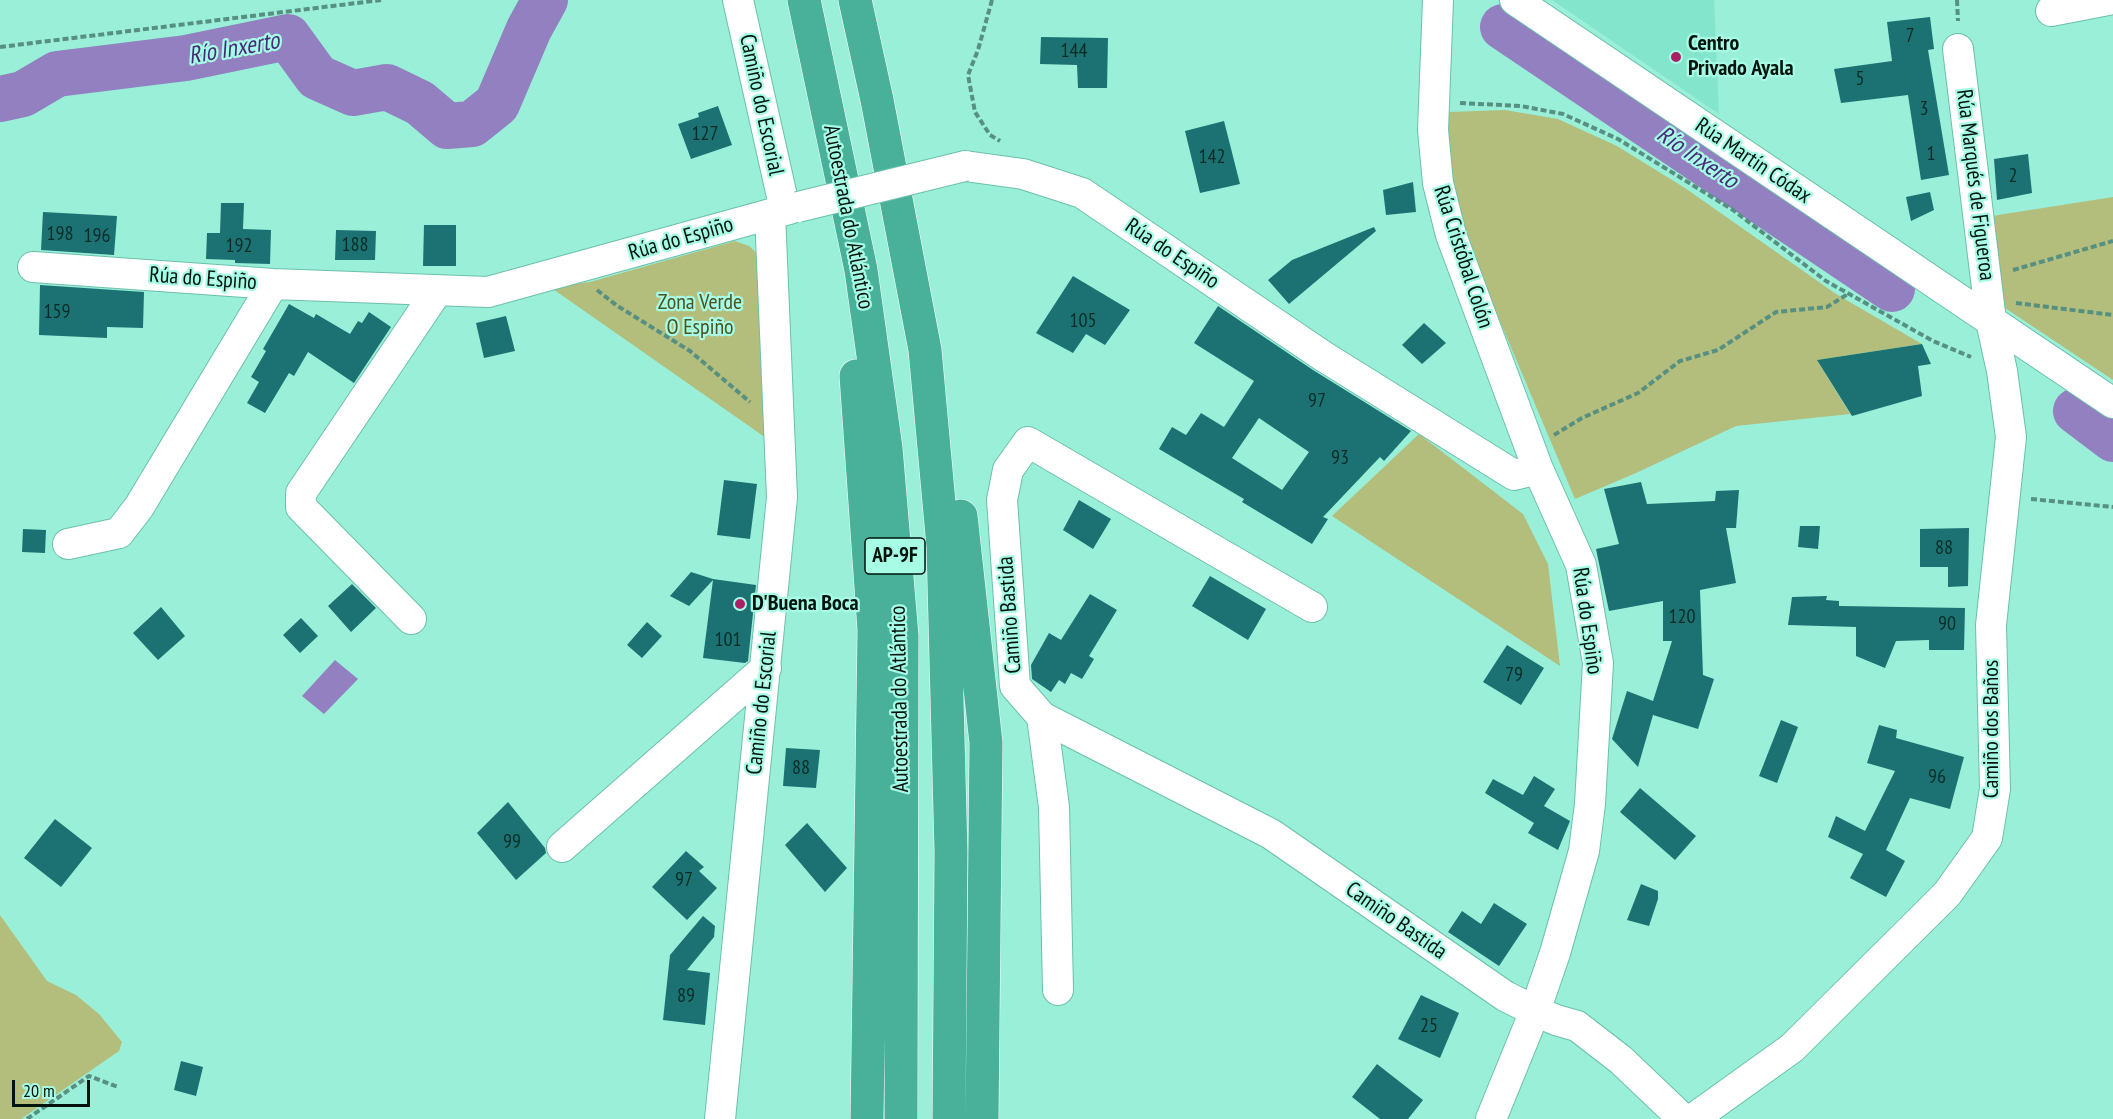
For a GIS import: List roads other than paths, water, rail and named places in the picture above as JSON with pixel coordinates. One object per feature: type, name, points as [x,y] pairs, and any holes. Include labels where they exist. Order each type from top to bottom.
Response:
[{"type":"highway","name":"Autoestrada do Atlántico","points":[[804,0],[861,270],[886,447],[902,636],[901,1119]]},
{"type":"highway","name":"Autoestrada do Atlántico","points":[[855,0],[877,100],[925,350],[943,546],[951,852],[949,1119]]},
{"type":"highway","points":[[861,270],[854,345],[874,630],[867,1119]]},
{"type":"highway","points":[[925,350],[957,478],[986,743],[982,1119]]},
{"type":"street","name":"Camiño do Escorial","points":[[720,1119],[782,497],[779,429],[784,210],[738,0]]},
{"type":"street","name":"Rúa Cristóbal Colón","points":[[1438,0],[1434,102],[1438,183],[1447,218],[1541,455]]},
{"type":"street","name":"Rúa Martín Códax","points":[[1515,0],[1989,299],[2113,403]]},
{"type":"street","points":[[2051,11],[2108,0]]},
{"type":"street","name":"Rúa Marqués de Figueroa","points":[[1958,49],[1989,299]]},
{"type":"street","name":"Rúa do Espiño","points":[[33,267],[273,284],[488,292],[784,210],[965,166],[1023,174],[1082,194],[1323,356],[1514,475],[1541,455],[1581,564],[1598,663],[1590,804],[1584,851],[1555,953],[1535,1011],[1491,1119]]},
{"type":"street","points":[[68,544],[118,533],[139,507],[273,284]]},
{"type":"street","points":[[411,619],[302,507],[301,493],[437,291]]},
{"type":"street","name":"Camiño dos Baños","points":[[1693,1119],[1792,1048],[1947,894],[1987,838],[1995,789],[1991,625],[2011,437],[1989,299]]},
{"type":"street","name":"Camiño Bastida","points":[[1312,608],[1028,442],[1008,470],[1002,500],[1015,686],[1042,717],[1271,834],[1505,996],[1535,1011]]},
{"type":"street","points":[[562,847],[766,668]]},
{"type":"street","points":[[1042,717],[1054,807],[1058,990]]},
{"type":"street","points":[[1535,1011],[1577,1026],[1621,1060],[1683,1119]]},
{"type":"waterway","name":"Río Inxerto","points":[[0,99],[23,94],[57,74],[186,58],[288,37],[317,77],[353,93],[387,87],[420,103],[447,126],[472,124],[497,104],[529,29],[545,0]]},
{"type":"waterway","name":"Río Inxerto","points":[[1503,27],[1892,289]]},
{"type":"waterway","name":"Río Inxerto","points":[[2076,411],[2113,439]]},
{"type":"place","name":"Centro Privado Ayala","points":[[1676,57]]},
{"type":"place","name":"D'Buena Boca","points":[[740,604]]},
{"type":"park label","name":"Zona Verde O Espiño","points":[[700,316]]}]
